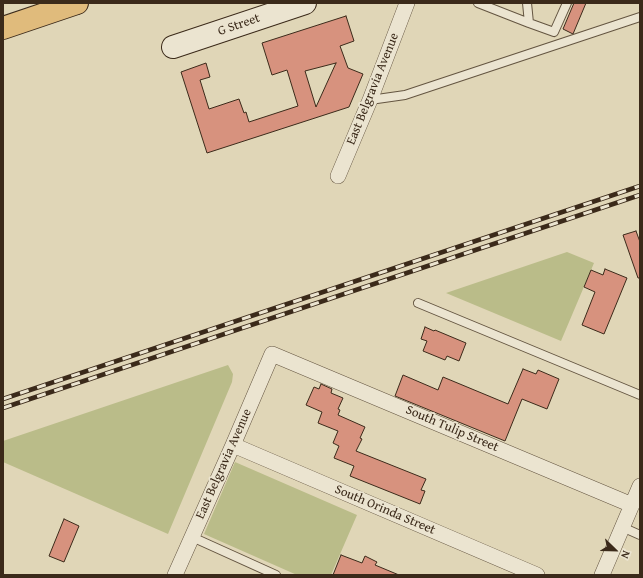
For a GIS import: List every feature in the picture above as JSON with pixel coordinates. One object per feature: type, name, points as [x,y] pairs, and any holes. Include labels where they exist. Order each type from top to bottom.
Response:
[{"type":"main road","points":[[3,28],[77,3]]},
{"type":"street","name":"G Street","points":[[173,47],[305,3]]},
{"type":"street","name":"East Belgravia Avenue","points":[[338,176],[370,100],[407,3]]},
{"type":"street","name":"East Belgravia Avenue","points":[[176,575],[272,354]]},
{"type":"street","name":"South Tulip Street","points":[[272,354],[632,505]]},
{"type":"street","name":"South Orinda Street","points":[[233,446],[537,575]]},
{"type":"street","points":[[602,575],[640,486]]},
{"type":"lane","points":[[478,3],[554,32],[567,3]]},
{"type":"lane","points":[[527,3],[529,23]]},
{"type":"lane","points":[[370,100],[406,95],[640,17]]},
{"type":"lane","points":[[418,303],[640,395]]},
{"type":"lane","points":[[622,527],[640,535]]},
{"type":"lane","points":[[192,536],[276,575]]},
{"type":"green space","points":[[567,252],[594,263],[561,341],[446,293]]},
{"type":"green space","points":[[228,365],[233,374],[232,382],[168,534],[3,462],[3,441]]},
{"type":"green space","points":[[235,462],[357,515],[331,575],[297,575],[204,534]]},
{"type":"building","points":[[574,3],[586,3],[573,34],[563,29]]},
{"type":"building","points":[[346,16],[354,41],[340,46],[348,68],[363,74],[349,107],[207,153],[181,72],[206,63],[210,77],[200,80],[209,109],[239,99],[244,113],[246,112],[249,122],[298,106],[287,70],[272,75],[262,43]],"holes":[[[336,63],[316,107],[305,71]]]},
{"type":"building","points":[[636,231],[640,242],[640,278],[638,278],[623,235]]},
{"type":"building","points":[[605,269],[627,278],[604,334],[582,325],[595,292],[584,287],[591,270],[603,275]]},
{"type":"building","points":[[425,327],[466,343],[459,361],[447,356],[445,360],[423,351],[427,341],[421,339]]},
{"type":"building","points":[[523,369],[536,374],[538,370],[559,379],[547,409],[522,399],[505,441],[395,396],[403,375],[438,390],[443,377],[508,404]]},
{"type":"building","points":[[321,384],[332,389],[331,393],[343,398],[338,409],[340,410],[338,415],[365,427],[360,438],[362,439],[356,451],[426,479],[421,490],[425,491],[420,504],[350,476],[354,466],[334,458],[339,446],[333,443],[338,431],[318,423],[322,412],[306,405],[314,387],[319,389]]},
{"type":"building","points":[[64,519],[79,526],[64,562],[49,556]]},
{"type":"building","points":[[341,555],[362,563],[365,556],[377,562],[375,565],[399,575],[333,575]]},
{"type":"railway","points":[[3,399],[640,186]]},
{"type":"railway","points":[[3,408],[640,195]]}]
